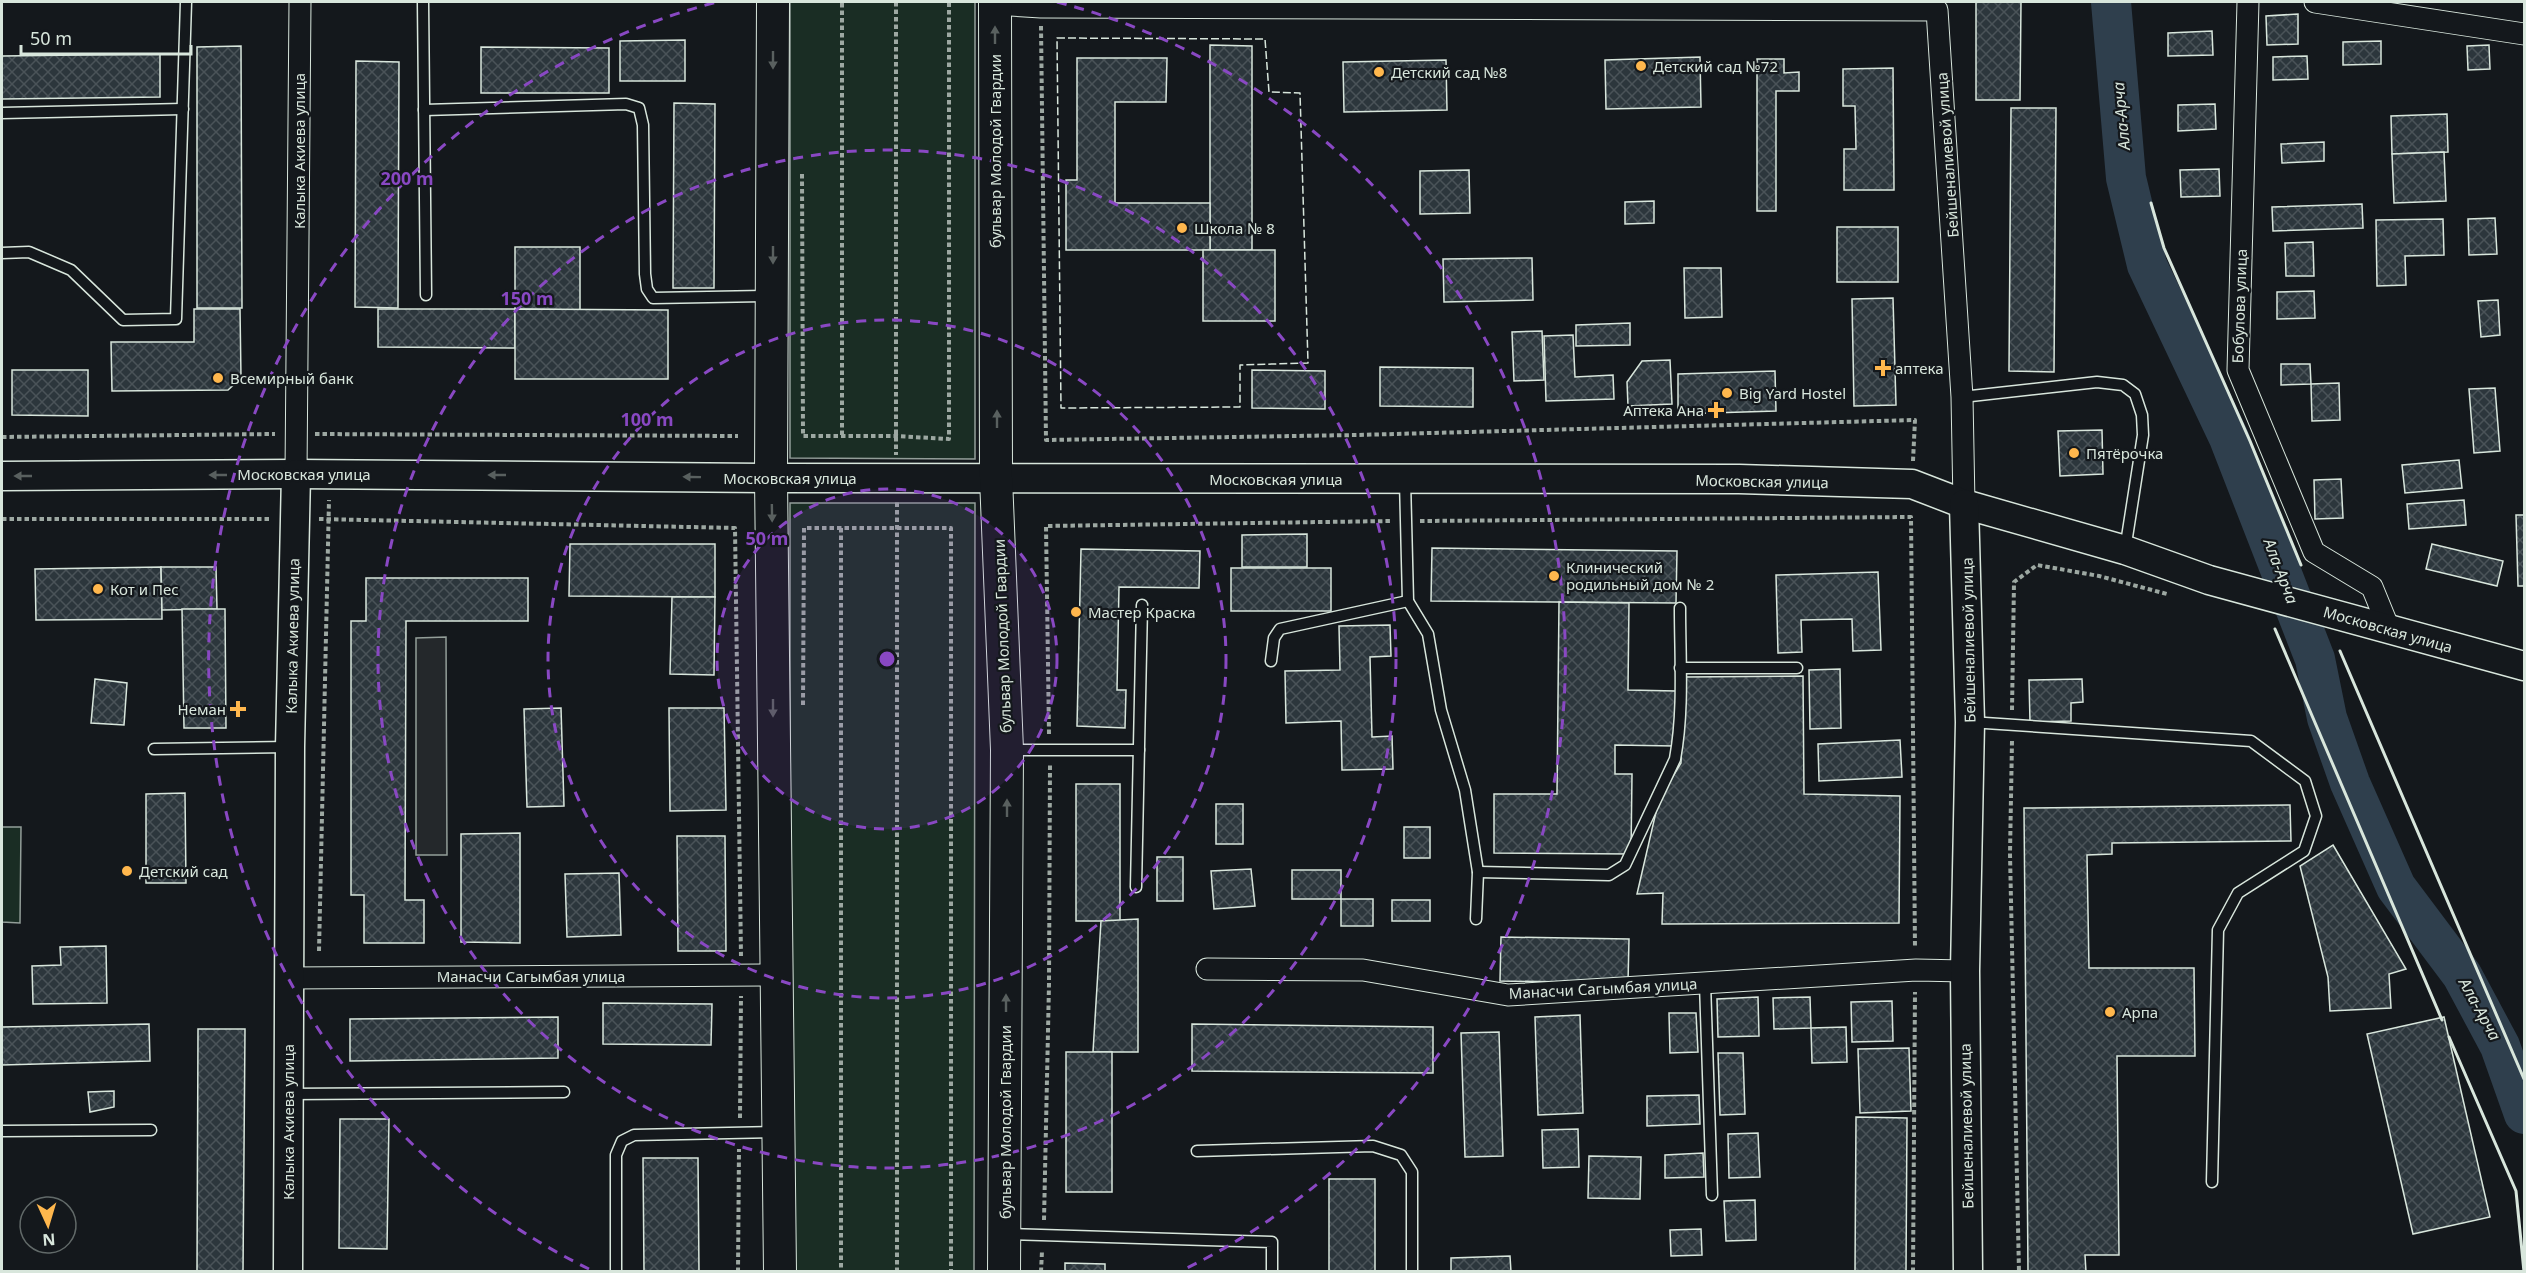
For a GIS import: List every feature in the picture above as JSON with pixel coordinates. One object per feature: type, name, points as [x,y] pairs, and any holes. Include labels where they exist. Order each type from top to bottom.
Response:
[{"type":"main road","points":[[772,2],[771,478],[780,1272]]},
{"type":"main road","name":"бульвар Молодой Гвардии","points":[[995,3],[996,478],[1007,750],[1004,1272]]},
{"type":"main road","name":"Московская улица","points":[[2,476],[296,474],[771,478],[1739,479],[1911,484],[1964,504],[2125,550],[2209,579],[2390,631],[2524,666]]},
{"type":"main road","name":"Калыка Акиева улица","points":[[288,1272],[287,978],[296,474]]},
{"type":"main road","name":"Бейшеналиевой улица","points":[[1964,504],[1970,722],[1965,971],[1968,1272]]},
{"type":"street","name":"Калыка Акиева улица","points":[[296,474],[300,2]]},
{"type":"street","name":"Бобулова улица","points":[[2248,2],[2238,370],[2314,552],[2372,587],[2390,631]]},
{"type":"street","points":[[2315,2],[2524,34]]},
{"type":"street","points":[[995,3],[1041,7],[1937,6]]},
{"type":"street","name":"Бейшеналиевой улица","points":[[1937,6],[1962,396],[1964,504]]},
{"type":"street","name":"Манасчи Сагымбая улица","points":[[1207,969],[1364,970],[1508,995],[1916,970],[1965,971]]},
{"type":"street","name":"Манасчи Сагымбая улица","points":[[287,978],[776,975]]},
{"type":"lane","points":[[2,253],[29,252],[70,270],[123,320],[176,319],[186,2]]},
{"type":"lane","points":[[423,2],[426,295]]},
{"type":"lane","points":[[424,110],[627,104],[639,108],[643,124],[645,274],[647,289],[653,298],[773,296]]},
{"type":"lane","points":[[2,113],[183,109]]},
{"type":"lane","points":[[1962,396],[2097,382],[2123,385],[2135,394],[2142,415],[2143,435],[2125,550]]},
{"type":"lane","points":[[1405,479],[1408,601],[1428,634],[1441,710],[1465,790],[1478,873],[1476,919]]},
{"type":"lane","points":[[1271,661],[1274,638],[1280,629],[1408,601]]},
{"type":"lane","points":[[1136,887],[1142,605]]},
{"type":"lane","points":[[1478,873],[1609,875],[1626,865],[1675,759],[1678,742],[1680,608]]},
{"type":"lane","points":[[1680,668],[1797,668]]},
{"type":"lane","points":[[1970,722],[2251,741],[2305,781],[2316,816],[2304,851],[2238,893],[2218,930],[2212,1182]]},
{"type":"lane","points":[[154,749],[290,747]]},
{"type":"lane","points":[[1007,750],[1139,750]]},
{"type":"lane","points":[[1706,983],[1712,1195]]},
{"type":"lane","points":[[288,1094],[564,1092]]},
{"type":"lane","points":[[2,1131],[151,1130]]},
{"type":"lane","points":[[616,1272],[616,1155],[622,1141],[634,1135],[780,1132]]},
{"type":"lane","points":[[1197,1151],[1373,1146],[1401,1155],[1412,1172],[1412,1272]]},
{"type":"lane","points":[[1005,1234],[1272,1242],[1272,1272]]},
{"type":"path","points":[[842,2],[842,435]]},
{"type":"path","points":[[896,2],[897,1272]]},
{"type":"path","points":[[802,166],[802,436],[896,436],[949,439],[950,2]]},
{"type":"path","points":[[1041,7],[1046,440],[1345,435],[1914,420]]},
{"type":"path","points":[[2,437],[297,434],[738,436]]},
{"type":"path","points":[[319,951],[329,500]]},
{"type":"path","points":[[2,519],[328,519],[735,528],[741,975],[738,1272]]},
{"type":"path","points":[[1041,1272],[1049,984],[1050,750],[1046,526]]},
{"type":"path","points":[[804,528],[951,528],[951,1272]]},
{"type":"path","points":[[841,528],[841,1272]]},
{"type":"path","points":[[2019,1272],[2010,854],[2014,582],[2037,566],[2099,576],[2175,596]]},
{"type":"green space","points":[[790,2],[975,2],[975,459],[790,458]]},
{"type":"green space","points":[[790,503],[975,503],[974,1271],[790,1272]]},
{"type":"green space","points":[[2,827],[21,827],[20,923],[2,922]]},
{"type":"shaded area","points":[[446,637],[447,855],[416,855],[416,638]]},
{"type":"building","points":[[1976,2],[2021,2],[2020,100],[1976,100]]},
{"type":"building","points":[[2298,14],[2298,44],[2267,45],[2266,16]]},
{"type":"building","points":[[2212,31],[2213,55],[2168,56],[2168,33]]},
{"type":"building","points":[[685,40],[685,81],[620,81],[620,41]]},
{"type":"building","points":[[2381,41],[2381,64],[2343,65],[2343,42]]},
{"type":"building","points":[[1210,45],[1252,46],[1252,250],[1210,250]]},
{"type":"building","points":[[2489,45],[2490,69],[2468,70],[2467,46]]},
{"type":"building","points":[[241,46],[242,308],[197,308],[197,47]]},
{"type":"building","points":[[481,47],[609,48],[609,93],[481,93]]},
{"type":"building","points":[[160,54],[160,97],[2,99],[2,56]]},
{"type":"building","points":[[2307,56],[2308,79],[2273,80],[2273,57]]},
{"type":"building","points":[[1700,57],[1701,107],[1606,109],[1605,60]]},
{"type":"building","points":[[1077,58],[1167,58],[1166,102],[1115,102],[1115,203],[1210,203],[1210,250],[1066,250],[1066,180],[1077,180]]},
{"type":"building","points":[[1757,59],[1784,59],[1784,73],[1799,72],[1799,91],[1776,91],[1776,211],[1757,211]]},
{"type":"building","points":[[1446,60],[1447,110],[1344,112],[1343,62]]},
{"type":"building","points":[[356,61],[399,62],[398,308],[355,307]]},
{"type":"building","points":[[1893,68],[1894,190],[1844,190],[1844,149],[1856,149],[1855,106],[1843,106],[1843,69]]},
{"type":"building","points":[[674,103],[715,104],[714,288],[673,288]]},
{"type":"building","points":[[2215,104],[2216,129],[2178,131],[2178,105]]},
{"type":"building","points":[[2011,108],[2056,108],[2054,372],[2009,371]]},
{"type":"building","points":[[2447,114],[2448,152],[2392,154],[2391,116]]},
{"type":"building","points":[[2324,142],[2324,161],[2282,163],[2281,144]]},
{"type":"building","points":[[2444,152],[2446,201],[2394,203],[2392,154]]},
{"type":"building","points":[[2219,169],[2220,196],[2181,197],[2180,170]]},
{"type":"building","points":[[1469,170],[1470,213],[1420,214],[1420,171]]},
{"type":"building","points":[[1654,201],[1654,223],[1625,224],[1625,202]]},
{"type":"building","points":[[2362,204],[2363,228],[2273,231],[2272,207]]},
{"type":"building","points":[[2495,218],[2497,254],[2469,255],[2468,219]]},
{"type":"building","points":[[2443,219],[2444,255],[2405,256],[2406,285],[2377,286],[2376,220]]},
{"type":"building","points":[[1837,227],[1898,227],[1898,282],[1837,282]]},
{"type":"building","points":[[2313,242],[2314,276],[2286,276],[2285,243]]},
{"type":"building","points":[[515,247],[580,247],[580,310],[515,309]]},
{"type":"building","points":[[1203,250],[1275,250],[1275,321],[1203,321]]},
{"type":"building","points":[[1532,258],[1533,300],[1444,302],[1443,259]]},
{"type":"building","points":[[1684,268],[1721,268],[1722,317],[1685,318]]},
{"type":"building","points":[[2314,291],[2315,318],[2277,319],[2277,292]]},
{"type":"building","points":[[1893,298],[1896,405],[1854,406],[1852,299]]},
{"type":"building","points":[[2498,300],[2500,335],[2481,337],[2478,301]]},
{"type":"building","points":[[194,309],[240,309],[241,378],[228,390],[112,391],[111,342],[194,342]]},
{"type":"building","points":[[378,309],[515,309],[515,348],[378,347]]},
{"type":"building","points":[[515,309],[668,310],[668,379],[515,379]]},
{"type":"building","points":[[1630,323],[1630,345],[1576,346],[1576,325]]},
{"type":"building","points":[[1542,331],[1544,380],[1514,381],[1512,332]]},
{"type":"building","points":[[1573,335],[1575,377],[1613,375],[1614,399],[1546,401],[1544,336]]},
{"type":"building","points":[[1670,360],[1672,404],[1628,406],[1627,382],[1642,361]]},
{"type":"building","points":[[2281,364],[2310,364],[2311,384],[2281,385]]},
{"type":"building","points":[[1380,367],[1473,368],[1473,407],[1380,406]]},
{"type":"building","points":[[12,370],[88,370],[88,416],[12,415]]},
{"type":"building","points":[[1252,370],[1325,371],[1325,409],[1252,408]]},
{"type":"building","name":"Big Yard Hostel","points":[[1775,371],[1776,411],[1678,414],[1678,374]]},
{"type":"building","points":[[2339,383],[2340,420],[2312,421],[2311,384]]},
{"type":"building","points":[[2495,388],[2500,451],[2474,453],[2469,389]]},
{"type":"building","points":[[2102,430],[2103,474],[2060,476],[2058,431]]},
{"type":"building","points":[[2459,460],[2462,488],[2405,493],[2402,465]]},
{"type":"building","points":[[2341,479],[2343,518],[2315,519],[2314,480]]},
{"type":"building","points":[[2464,500],[2466,525],[2409,529],[2407,504]]},
{"type":"building","points":[[2516,515],[2524,515],[2524,586],[2518,586]]},
{"type":"building","points":[[1307,534],[1307,567],[1242,567],[1242,535]]},
{"type":"building","points":[[570,544],[715,544],[715,597],[569,596]]},
{"type":"building","points":[[2432,544],[2503,561],[2497,586],[2426,569]]},
{"type":"building","name":"Клинический родильный дом № 2","points":[[1432,548],[1677,551],[1676,603],[1431,601]]},
{"type":"building","points":[[1081,549],[1200,551],[1199,588],[1119,587],[1117,690],[1126,690],[1125,728],[1077,726]]},
{"type":"building","name":"Кот и Пес","points":[[161,567],[162,619],[36,620],[35,569]]},
{"type":"building","points":[[161,567],[216,567],[217,609],[162,610]]},
{"type":"building","points":[[1231,568],[1331,568],[1331,611],[1231,611]]},
{"type":"building","points":[[1878,572],[1881,650],[1853,651],[1852,619],[1801,620],[1802,652],[1778,653],[1776,575]]},
{"type":"building","points":[[366,578],[528,578],[528,621],[406,621],[405,900],[424,900],[424,943],[364,943],[364,895],[351,895],[351,621],[366,621]]},
{"type":"building","points":[[672,597],[715,597],[714,675],[670,674]]},
{"type":"building","points":[[1559,602],[1629,603],[1628,690],[1676,691],[1675,746],[1615,745],[1615,774],[1632,774],[1631,854],[1494,853],[1494,794],[1557,794]]},
{"type":"building","points":[[182,609],[225,609],[226,728],[184,728]]},
{"type":"building","points":[[1390,625],[1391,656],[1370,657],[1372,737],[1392,736],[1393,769],[1342,770],[1341,721],[1286,723],[1285,671],[1340,670],[1339,626]]},
{"type":"building","points":[[1840,669],[1841,728],[1810,729],[1809,670]]},
{"type":"building","points":[[1803,676],[1804,794],[1900,796],[1899,923],[1662,924],[1663,893],[1637,894],[1659,799],[1681,763],[1683,677]]},
{"type":"building","points":[[95,679],[127,683],[124,725],[91,723]]},
{"type":"building","points":[[2082,679],[2083,702],[2071,703],[2071,721],[2030,722],[2029,680]]},
{"type":"building","points":[[561,708],[564,806],[527,807],[524,709]]},
{"type":"building","points":[[669,708],[724,708],[726,810],[670,811]]},
{"type":"building","points":[[1900,740],[1902,777],[1819,781],[1818,744]]},
{"type":"building","points":[[1076,784],[1120,784],[1120,921],[1076,921]]},
{"type":"building","points":[[185,793],[186,883],[146,883],[146,794]]},
{"type":"building","points":[[1216,804],[1243,804],[1243,844],[1216,844]]},
{"type":"building","name":"Арпа","points":[[2290,805],[2291,841],[2112,843],[2112,854],[2087,855],[2089,968],[2194,968],[2195,1056],[2117,1056],[2119,1255],[2085,1255],[2086,1272],[2028,1272],[2024,808]]},
{"type":"building","points":[[1404,827],[1430,827],[1430,858],[1404,858]]},
{"type":"building","points":[[520,833],[520,943],[461,942],[461,834]]},
{"type":"building","points":[[677,836],[725,836],[726,951],[678,951]]},
{"type":"building","points":[[2333,845],[2406,969],[2389,974],[2391,1008],[2330,1011],[2328,977],[2300,866]]},
{"type":"building","points":[[1157,857],[1183,857],[1183,901],[1157,901]]},
{"type":"building","points":[[1251,869],[1255,906],[1214,909],[1211,871]]},
{"type":"building","points":[[1292,870],[1341,870],[1341,899],[1292,899]]},
{"type":"building","points":[[619,873],[621,935],[567,937],[565,874]]},
{"type":"building","points":[[1341,899],[1373,899],[1373,926],[1341,926]]},
{"type":"building","points":[[1392,900],[1430,900],[1430,921],[1392,921]]},
{"type":"building","points":[[1138,919],[1138,1052],[1093,1052],[1101,921]]},
{"type":"building","points":[[1501,937],[1629,939],[1628,983],[1500,981]]},
{"type":"building","points":[[106,946],[107,1003],[33,1004],[32,966],[61,965],[60,947]]},
{"type":"building","points":[[1758,997],[1759,1036],[1718,1037],[1717,999]]},
{"type":"building","points":[[1810,997],[1811,1028],[1774,1029],[1773,998]]},
{"type":"building","points":[[1892,1001],[1893,1041],[1852,1042],[1851,1002]]},
{"type":"building","points":[[603,1003],[712,1004],[711,1045],[603,1044]]},
{"type":"building","points":[[1669,1013],[1696,1013],[1698,1052],[1670,1053]]},
{"type":"building","points":[[1580,1015],[1583,1113],[1538,1115],[1535,1017]]},
{"type":"building","points":[[558,1017],[558,1058],[350,1061],[350,1019]]},
{"type":"building","points":[[2444,1017],[2490,1217],[2413,1234],[2367,1034]]},
{"type":"building","points":[[149,1024],[150,1061],[2,1065],[2,1027]]},
{"type":"building","points":[[1192,1024],[1433,1027],[1433,1073],[1192,1071]]},
{"type":"building","points":[[1846,1027],[1847,1062],[1812,1063],[1811,1028]]},
{"type":"building","points":[[198,1029],[245,1029],[243,1272],[197,1272]]},
{"type":"building","points":[[1499,1032],[1503,1156],[1465,1157],[1461,1033]]},
{"type":"building","points":[[1909,1048],[1911,1111],[1860,1113],[1858,1049]]},
{"type":"building","points":[[1066,1052],[1112,1052],[1112,1192],[1066,1192]]},
{"type":"building","points":[[1718,1053],[1743,1053],[1745,1114],[1720,1115]]},
{"type":"building","points":[[114,1091],[114,1107],[90,1112],[88,1092]]},
{"type":"building","points":[[1699,1095],[1700,1124],[1647,1126],[1647,1096]]},
{"type":"building","points":[[1856,1117],[1907,1118],[1906,1272],[1855,1272]]},
{"type":"building","points":[[340,1119],[389,1119],[387,1249],[339,1248]]},
{"type":"building","points":[[1578,1129],[1579,1167],[1543,1168],[1542,1130]]},
{"type":"building","points":[[1758,1133],[1760,1177],[1729,1178],[1728,1134]]},
{"type":"building","points":[[1703,1153],[1704,1177],[1665,1178],[1665,1155]]},
{"type":"building","points":[[1589,1156],[1641,1157],[1640,1199],[1588,1198]]},
{"type":"building","points":[[643,1158],[698,1158],[699,1272],[644,1272]]},
{"type":"building","points":[[1329,1179],[1375,1179],[1375,1272],[1329,1272]]},
{"type":"building","points":[[1755,1200],[1756,1240],[1726,1241],[1724,1201]]},
{"type":"building","points":[[1701,1229],[1702,1255],[1671,1256],[1670,1230]]},
{"type":"building","points":[[1510,1256],[1511,1272],[1451,1272],[1451,1258]]},
{"type":"building","points":[[1065,1263],[1105,1264],[1105,1272],[1065,1272]]},
{"type":"waterway","name":"Ала-Арча","points":[[2111,2],[2126,178],[2147,265],[2229,438],[2315,659],[2327,718],[2350,783],[2396,887],[2462,975],[2500,1046],[2524,1114]]},
{"type":"fence","points":[[1057,38],[1265,39],[1269,92],[1300,93],[1308,363],[1240,365],[1240,407],[1061,408],[1057,38]]},
{"type":"wall","points":[[2151,203],[2164,248],[2250,441],[2301,565]]},
{"type":"wall","points":[[2275,629],[2442,1020]]},
{"type":"wall","points":[[2340,651],[2524,1079]]},
{"type":"wall","points":[[2449,1037],[2516,1191],[2524,1272]]},
{"type":"place","name":"Детский сад №72","points":[[1641,66]]},
{"type":"place","name":"Детский сад №8","points":[[1379,72]]},
{"type":"place","name":"Школа № 8","points":[[1182,228]]},
{"type":"place","name":"аптека","points":[[1883,368]]},
{"type":"place","name":"Всемирный банк","points":[[218,378]]},
{"type":"place","name":"Big Yard Hostel","points":[[1727,393]]},
{"type":"place","name":"Аптека Ана","points":[[1716,410]]},
{"type":"place","name":"Пятёрочка","points":[[2074,453]]},
{"type":"place","name":"Клинический родильный дом № 2","points":[[1554,576]]},
{"type":"place","name":"Кот и Пес","points":[[98,589]]},
{"type":"place","name":"Мастер Краска","points":[[1076,612]]},
{"type":"place","name":"Неман","points":[[238,709]]},
{"type":"place","name":"Детский сад","points":[[127,871]]},
{"type":"place","name":"Арпа","points":[[2110,1012]]}]
